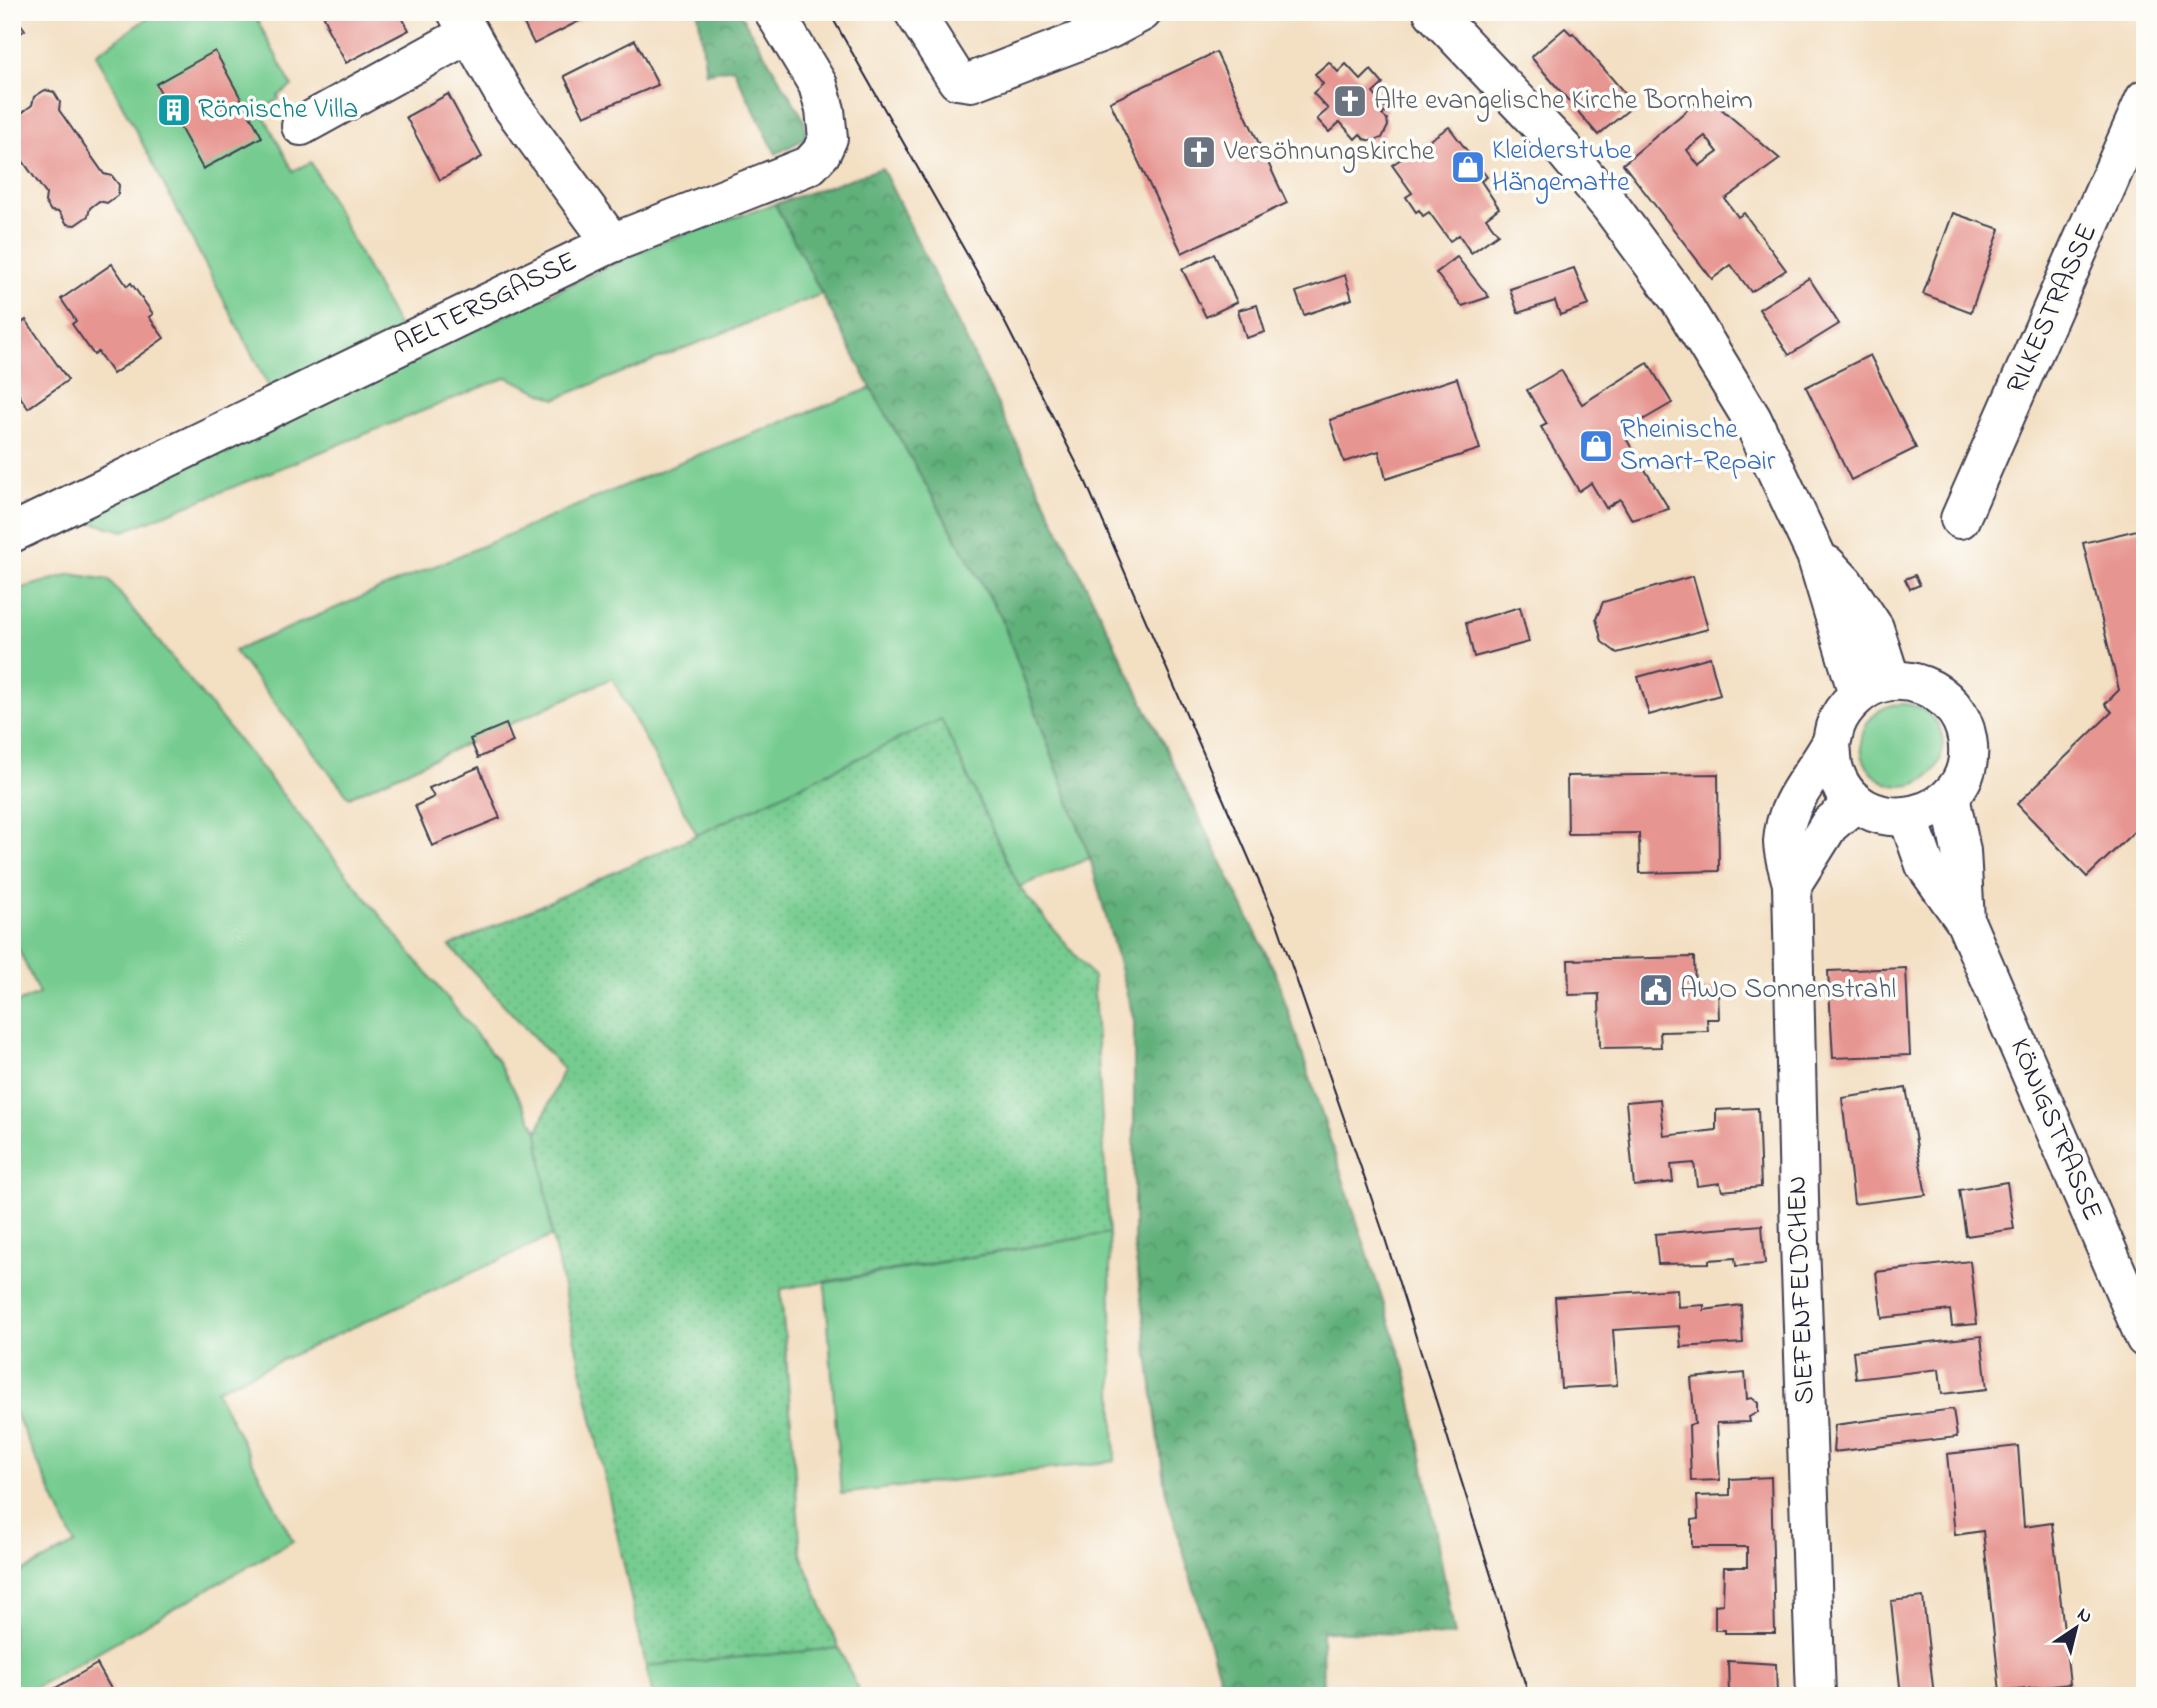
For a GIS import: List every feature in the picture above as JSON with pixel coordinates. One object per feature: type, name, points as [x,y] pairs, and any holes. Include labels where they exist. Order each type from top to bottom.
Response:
[{"type":"street","name":"AELTERSGASSE","points":[[12,533],[612,243],[810,165],[821,153],[828,138],[818,85],[774,12]]},
{"type":"street","points":[[915,12],[957,79],[971,82],[1110,29],[1142,12]]},
{"type":"street","points":[[1433,12],[1564,150],[1611,207],[1679,299],[1752,419],[1816,555],[1844,583],[1874,628],[1875,688]]},
{"type":"street","points":[[301,126],[463,23],[508,101],[612,243]]},
{"type":"street","name":"RILKESTRASSE","points":[[1960,519],[2145,99]]},
{"type":"street","points":[[1908,681],[1924,685],[1951,703],[1962,720],[1968,740],[1968,760],[1961,780],[1950,796],[1923,814],[1889,817],[1872,812],[1856,802],[1842,786],[1833,766],[1831,745],[1840,718],[1875,688],[1908,681]]},
{"type":"street","name":"SIEFENFELDCHEN","points":[[1816,1696],[1800,1242],[1792,884],[1783,844],[1787,817],[1801,787],[1831,745]]},
{"type":"street","name":"KÖNIGSTRASSE","points":[[1950,796],[1961,851],[1965,921]]},
{"type":"street","points":[[1792,884],[1829,825],[1856,802]]},
{"type":"street","name":"KÖNIGSTRASSE","points":[[1908,817],[1925,865],[1965,921],[2145,1338]]},
{"type":"green space","points":[[156,12],[253,12],[292,86],[278,96],[279,99],[261,110],[293,171],[311,162],[401,332],[273,395],[96,54]]},
{"type":"green space","points":[[698,12],[739,12],[804,119],[806,138],[776,154],[733,68],[706,73]]},
{"type":"green space","points":[[882,168],[1276,974],[1407,1375],[1455,1636],[1322,1631],[1323,1696],[1225,1696],[1165,1489],[1134,1244],[1134,1020],[1090,858],[1001,617],[871,388],[775,204]]},
{"type":"green space","points":[[775,204],[822,294],[555,399],[507,377],[124,531],[78,519],[655,244]]},
{"type":"green space","points":[[871,388],[1001,617],[1090,858],[1019,887],[940,720],[697,835],[612,678],[349,797],[234,651],[685,460]]},
{"type":"green space","points":[[71,574],[109,580],[497,1060],[538,1131],[552,1236],[216,1390],[293,1541],[20,1696],[12,1696],[12,1577],[75,1544],[12,1406],[12,1005],[39,994],[12,935],[12,591]]},
{"type":"green space","points":[[1902,704],[1918,707],[1931,716],[1940,729],[1943,745],[1940,761],[1931,774],[1918,783],[1902,786],[1886,783],[1873,774],[1864,761],[1861,745],[1864,729],[1873,716],[1886,707]]},
{"type":"green space","points":[[941,719],[1019,887],[1093,977],[1109,1233],[781,1289],[801,1554],[839,1648],[646,1666],[552,1236],[538,1131],[563,1069],[450,946],[697,835]]},
{"type":"green space","points":[[1109,1233],[1115,1461],[841,1494],[825,1283]]},
{"type":"green space","points":[[839,1648],[861,1696],[653,1696],[646,1666]]},
{"type":"building","points":[[12,12],[25,30],[12,39]]},
{"type":"building","points":[[322,12],[399,12],[409,30],[346,63],[326,26],[328,25]]},
{"type":"building","points":[[518,12],[597,12],[534,44]]},
{"type":"building","points":[[1565,28],[1573,33],[1628,97],[1625,99],[1632,107],[1598,135],[1531,57]]},
{"type":"building","points":[[635,40],[658,85],[584,116],[564,76]]},
{"type":"building","points":[[215,51],[262,137],[203,169],[156,84]]},
{"type":"building","name":"Versöhnungskirche","points":[[1216,52],[1287,203],[1182,253],[1110,102]]},
{"type":"building","name":"Alte evangelische Kirche Bornheim","points":[[1329,62],[1338,72],[1346,64],[1361,80],[1371,70],[1383,84],[1373,93],[1388,110],[1382,115],[1387,119],[1388,126],[1382,138],[1372,141],[1364,139],[1360,134],[1355,139],[1340,122],[1329,132],[1317,119],[1328,109],[1313,93],[1323,84],[1315,74]]},
{"type":"building","points":[[45,90],[54,92],[60,102],[59,110],[104,174],[112,176],[119,185],[118,195],[107,203],[99,201],[90,208],[88,216],[75,225],[67,224],[59,212],[51,211],[45,202],[46,194],[20,157],[12,155],[12,112],[23,112],[32,105],[34,97]]},
{"type":"building","points":[[448,94],[482,157],[440,180],[406,117]]},
{"type":"building","points":[[1705,95],[1780,159],[1725,199],[1738,217],[1744,213],[1786,270],[1751,292],[1731,265],[1712,279],[1623,164]],"holes":[[[1705,136],[1718,152],[1699,166],[1687,150]]]},
{"type":"building","points":[[1449,127],[1487,177],[1481,181],[1499,208],[1486,218],[1498,234],[1471,253],[1459,235],[1450,241],[1429,212],[1423,216],[1419,210],[1416,212],[1406,197],[1412,193],[1392,165]]},
{"type":"building","points":[[1953,213],[2000,229],[1971,312],[1923,294]]},
{"type":"building","points":[[1214,254],[1237,302],[1206,317],[1182,269]]},
{"type":"building","points":[[1457,257],[1489,297],[1462,306],[1436,273]]},
{"type":"building","points":[[112,264],[127,286],[131,283],[153,314],[149,317],[164,338],[113,374],[98,352],[94,355],[72,324],[76,321],[61,299]]},
{"type":"building","points":[[1574,268],[1589,305],[1560,315],[1555,301],[1518,313],[1510,289]]},
{"type":"building","points":[[1345,275],[1352,299],[1304,315],[1296,292]]},
{"type":"building","points":[[1809,278],[1839,324],[1789,355],[1759,309]]},
{"type":"building","points":[[1257,305],[1265,332],[1246,338],[1238,310]]},
{"type":"building","points":[[26,320],[68,380],[28,408],[12,385],[12,330]]},
{"type":"building","points":[[1870,355],[1916,448],[1851,480],[1806,387]]},
{"type":"building","points":[[1648,363],[1672,403],[1622,432],[1669,509],[1632,520],[1620,499],[1606,508],[1591,483],[1579,491],[1541,427],[1547,424],[1527,390],[1561,370],[1582,404]]},
{"type":"building","points":[[1457,378],[1480,449],[1386,479],[1379,451],[1344,462],[1330,420]]},
{"type":"building","points":[[2145,528],[2145,821],[2087,877],[2017,804],[2112,712],[2105,704],[2119,690],[2083,543]]},
{"type":"building","points":[[1915,575],[1920,585],[1910,589],[1905,579]]},
{"type":"building","points":[[1693,576],[1708,629],[1617,653],[1602,642],[1596,619],[1603,602]]},
{"type":"building","points":[[1520,607],[1529,642],[1474,657],[1466,623]]},
{"type":"building","points":[[1710,657],[1720,695],[1649,715],[1638,677]]},
{"type":"building","points":[[506,724],[513,742],[478,758],[470,739]]},
{"type":"building","points":[[479,767],[500,818],[432,846],[415,806],[434,797],[429,788]]},
{"type":"building","points":[[1718,774],[1719,871],[1640,873],[1639,833],[1568,834],[1567,776]]},
{"type":"building","points":[[1694,957],[1695,990],[1718,989],[1719,1019],[1707,1019],[1708,1031],[1660,1032],[1661,1047],[1600,1048],[1599,994],[1569,995],[1568,960]]},
{"type":"building","points":[[1906,968],[1910,1055],[1833,1058],[1828,971]]},
{"type":"building","points":[[1906,1088],[1926,1195],[1854,1204],[1842,1098]]},
{"type":"building","points":[[1660,1099],[1664,1136],[1716,1130],[1716,1110],[1758,1108],[1761,1187],[1722,1191],[1720,1183],[1697,1186],[1694,1163],[1671,1165],[1673,1182],[1634,1186],[1626,1102]]},
{"type":"building","points":[[2007,1182],[2014,1229],[1966,1236],[1959,1190]]},
{"type":"building","points":[[1762,1225],[1765,1264],[1736,1266],[1735,1258],[1709,1260],[1709,1263],[1658,1264],[1655,1234]]},
{"type":"building","points":[[1970,1261],[1977,1324],[1952,1326],[1950,1310],[1882,1318],[1876,1272]]},
{"type":"building","points":[[1677,1289],[1678,1307],[1704,1305],[1704,1310],[1741,1305],[1743,1343],[1681,1347],[1679,1326],[1613,1330],[1617,1385],[1561,1388],[1555,1297]]},
{"type":"building","points":[[1981,1336],[1987,1389],[1942,1394],[1939,1369],[1856,1379],[1853,1351]]},
{"type":"building","points":[[1745,1373],[1747,1399],[1752,1398],[1758,1403],[1758,1412],[1749,1417],[1750,1422],[1717,1423],[1720,1480],[1691,1481],[1689,1425],[1695,1424],[1691,1378]]},
{"type":"building","points":[[1953,1409],[1957,1437],[1833,1452],[1835,1425]]},
{"type":"building","points":[[2018,1446],[2024,1527],[2052,1523],[2070,1684],[2000,1692],[1983,1531],[1955,1535],[1947,1454]]},
{"type":"building","points":[[1771,1477],[1775,1633],[1725,1633],[1725,1630],[1715,1630],[1715,1605],[1723,1604],[1724,1567],[1747,1567],[1747,1547],[1692,1547],[1692,1520],[1698,1519],[1697,1496],[1730,1495],[1730,1479]]},
{"type":"building","points":[[1923,1597],[1934,1696],[1901,1696],[1891,1601]]},
{"type":"building","points":[[1728,1661],[1776,1664],[1777,1696],[1729,1696]]},
{"type":"building","points":[[97,1664],[115,1696],[48,1696],[47,1693]]},
{"type":"tram line","points":[[829,12],[997,307],[1084,478],[1277,923],[1383,1232],[1529,1696]]},
{"type":"place","name":"Alte evangelische Kirche Bornheim","points":[[1350,101]]},
{"type":"place","name":"Römische Villa","points":[[174,110]]},
{"type":"place","name":"Versöhnungskirche","points":[[1199,152]]},
{"type":"place","name":"Kleiderstube Hängematte","points":[[1468,167]]},
{"type":"place","name":"Rheinische Smart-Repair","points":[[1596,446]]},
{"type":"place","name":"AWO Sonnenstrahl","points":[[1656,990]]}]
